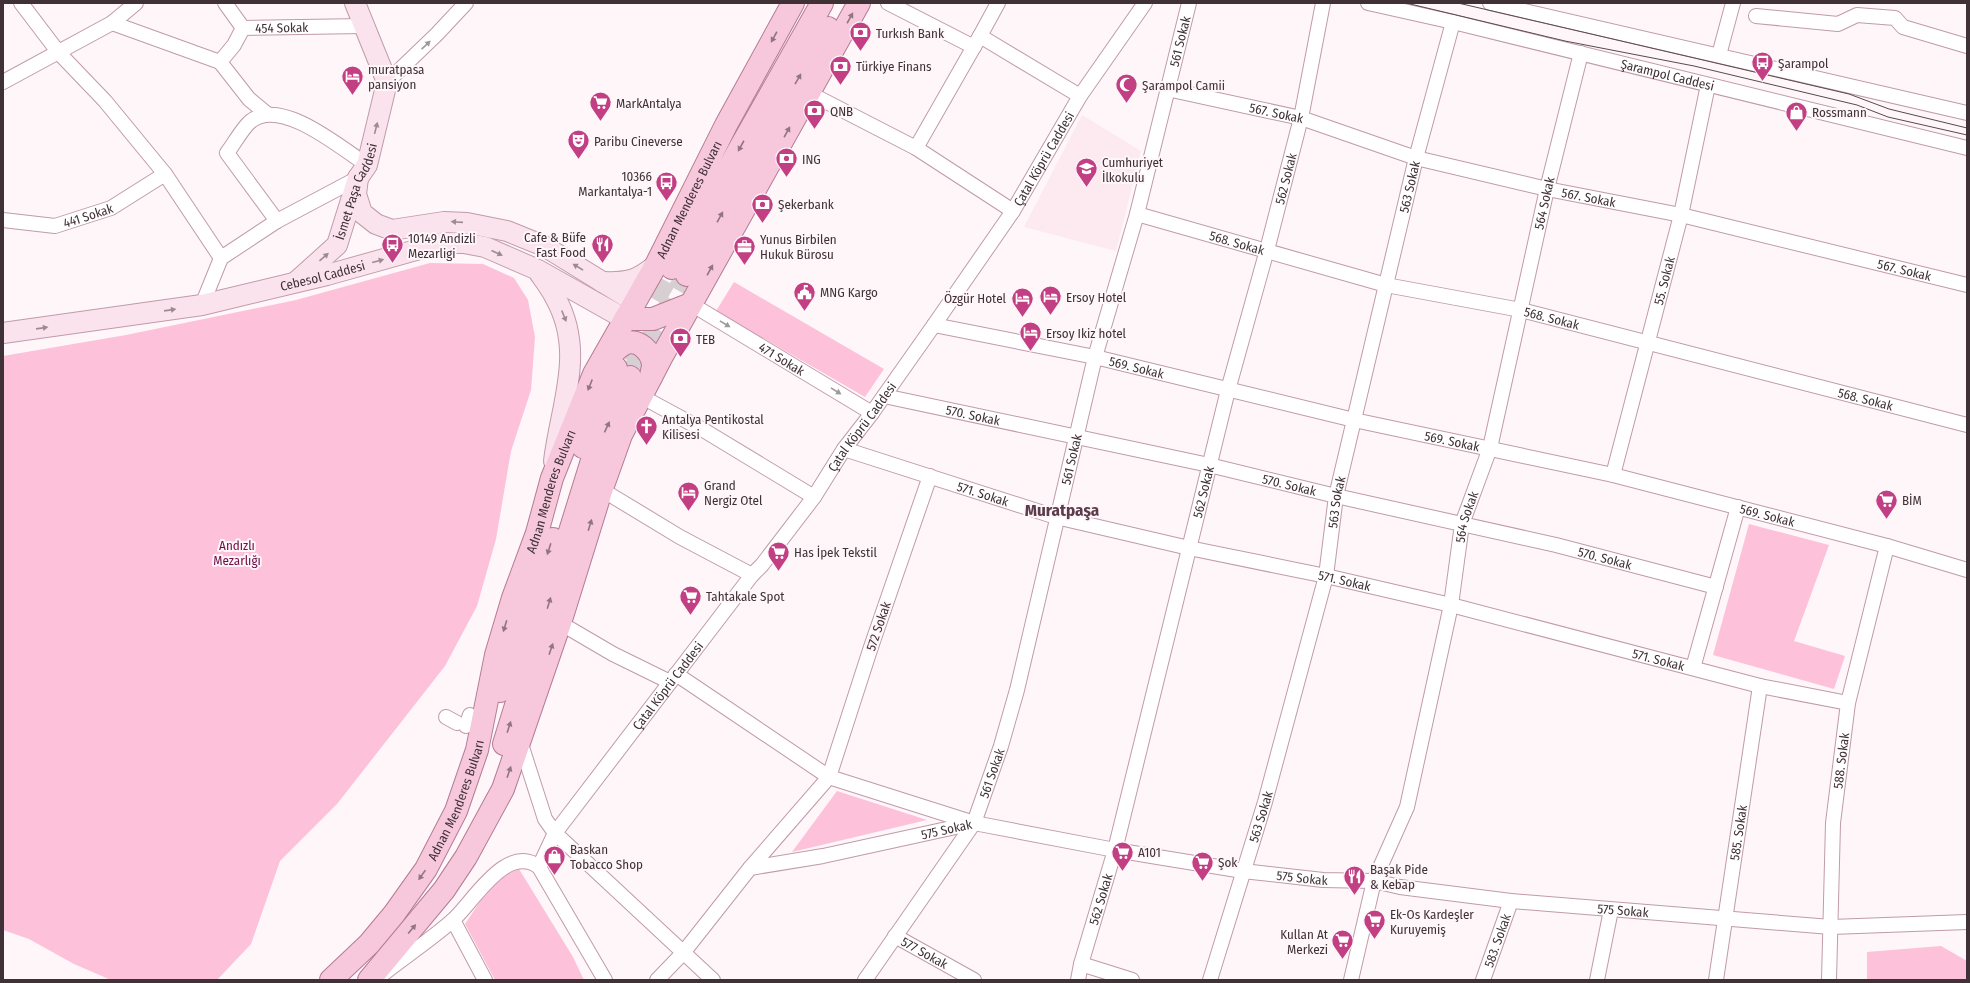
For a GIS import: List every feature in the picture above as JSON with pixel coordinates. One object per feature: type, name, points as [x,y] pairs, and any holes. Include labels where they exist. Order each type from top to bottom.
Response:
[{"type":"main road","points":[[355,3],[363,26],[387,82]]},
{"type":"main road","name":"Adnan Menderes Bulvarı","points":[[672,269],[726,125],[793,3]]},
{"type":"main road","name":"Adnan Menderes Bulvarı","points":[[672,269],[822,3]]},
{"type":"main road","name":"Adnan Menderes Bulvarı","points":[[369,980],[444,890],[466,857],[503,789],[560,623],[601,491],[621,435],[630,311],[672,269],[842,3]]},
{"type":"main road","name":"Adnan Menderes Bulvarı","points":[[331,980],[369,944],[394,914],[426,869],[456,811],[477,750],[496,655],[513,598],[537,533],[552,478],[594,374],[625,371],[661,358],[859,3]]},
{"type":"main road","name":"İsmet Paşa Caddesi","points":[[295,282],[337,245],[362,171],[387,82]]},
{"type":"main road","points":[[362,171],[356,194],[362,213],[376,224],[392,230],[444,222],[467,223],[507,231],[544,246],[602,282],[630,311],[652,319],[691,304]]},
{"type":"main road","name":"Cebesol Caddesi","points":[[3,333],[202,305],[441,243],[464,243],[485,247],[630,311]]},
{"type":"main road","points":[[602,282],[630,281],[642,276],[672,269]]},
{"type":"main road","points":[[538,270],[556,297],[567,324],[572,348],[570,374],[566,400],[557,436],[552,478]]},
{"type":"main road","points":[[652,319],[660,336],[661,358]]},
{"type":"main road","points":[[477,750],[528,616],[586,437],[625,371]]},
{"type":"main road","name":"Adnan Menderes Bulvarı","points":[[466,857],[528,669],[594,454],[625,371]]},
{"type":"street","points":[[21,3],[59,53],[105,101],[165,174],[221,258]]},
{"type":"street","points":[[3,82],[112,23],[136,3]]},
{"type":"street","points":[[225,3],[243,28]]},
{"type":"street","points":[[387,82],[437,34],[466,3]]},
{"type":"street","points":[[888,3],[977,42],[1080,96]]},
{"type":"street","points":[[916,148],[998,3]]},
{"type":"street","name":"Çatal Köprü Caddesi","points":[[539,868],[555,834],[752,575],[814,497],[844,449],[872,413],[1013,211],[1080,96],[1145,3]]},
{"type":"street","name":"561 Sokak","points":[[865,980],[974,823],[1001,746],[1017,690],[1056,516],[1094,357],[1137,214],[1189,3]]},
{"type":"street","name":"562 Sokak","points":[[1078,980],[1081,964],[1115,850],[1228,390],[1267,250],[1300,118],[1323,3]]},
{"type":"street","name":"Şarampol Caddesi","points":[[1368,3],[1453,22],[1967,148]]},
{"type":"street","points":[[1490,3],[1967,113]]},
{"type":"street","points":[[1719,55],[1733,3]]},
{"type":"street","points":[[1756,16],[1838,24],[1857,15],[1895,18],[1903,27],[1967,46]]},
{"type":"street","name":"563 Sokak","points":[[1210,980],[1265,802],[1326,576],[1336,496],[1416,158],[1453,22]]},
{"type":"street","points":[[112,23],[220,62],[249,100],[267,114],[290,118],[305,124],[362,171],[277,221],[221,258],[202,305]]},
{"type":"street","name":"454 Sokak","points":[[220,62],[234,45],[243,28],[363,26]]},
{"type":"street","name":"564 Sokak","points":[[1351,980],[1374,881],[1407,807],[1451,605],[1462,524],[1490,448],[1547,189],[1581,53]]},
{"type":"street","name":"55. Sokak","points":[[1613,475],[1681,215],[1708,85]]},
{"type":"street","name":"567. Sokak","points":[[1167,88],[1300,118],[1416,158],[1547,189],[1681,215],[1967,286]]},
{"type":"street","points":[[809,93],[916,148],[1013,211]]},
{"type":"street","points":[[267,114],[251,121],[227,153],[277,221]]},
{"type":"street","name":"441 Sokak","points":[[3,220],[55,226],[111,208],[165,174]]},
{"type":"street","name":"568. Sokak","points":[[1137,214],[1386,285],[1521,310],[1648,344],[1967,425]]},
{"type":"street","name":"471 Sokak","points":[[691,304],[872,413]]},
{"type":"street","name":"569. Sokak","points":[[934,325],[1094,357],[1354,420],[1613,475],[1888,546],[1967,570]]},
{"type":"street","name":"570. Sokak","points":[[884,396],[1209,465],[1336,496],[1556,545],[1716,587]]},
{"type":"street","points":[[646,399],[705,431],[814,497]]},
{"type":"street","name":"571. Sokak","points":[[844,449],[1056,516],[1189,548],[1326,576],[1451,605],[1760,686],[1848,703]]},
{"type":"street","name":"572 Sokak","points":[[829,778],[871,646],[930,476]]},
{"type":"street","points":[[601,491],[609,494],[680,537],[752,575]]},
{"type":"street","points":[[1694,668],[1738,507]]},
{"type":"street","name":"588. Sokak","points":[[1829,980],[1833,823],[1848,703],[1888,546]]},
{"type":"street","points":[[560,623],[613,654],[673,678],[829,778],[974,823]]},
{"type":"street","name":"585. Sokak","points":[[1716,980],[1760,686]]},
{"type":"street","points":[[520,741],[545,819],[555,834],[713,980]]},
{"type":"street","points":[[657,980],[683,953],[750,868],[829,778]]},
{"type":"street","name":"575 Sokak","points":[[750,868],[823,856],[974,823],[1115,850],[1243,871],[1323,880],[1374,881],[1400,887],[1511,901],[1725,920],[1831,927],[1967,922]]},
{"type":"street","points":[[375,980],[453,920],[482,886],[504,868],[517,862],[531,862],[539,868],[605,980]]},
{"type":"street","name":"583. Sokak","points":[[1483,980],[1511,901]]},
{"type":"street","points":[[1597,980],[1611,910]]},
{"type":"street","points":[[453,920],[484,980]]},
{"type":"street","name":"577 Sokak","points":[[896,936],[974,980]]},
{"type":"street","points":[[1081,964],[1132,980]]},
{"type":"shaded area","name":"Cumhuriyet İlkokulu","points":[[1082,115],[1141,151],[1116,251],[1024,227]]},
{"type":"green space","name":"Andızlı Mezarlığı","points":[[430,263],[483,264],[514,278],[528,300],[535,337],[531,390],[511,451],[496,539],[477,606],[445,666],[337,804],[280,861],[251,944],[217,980],[111,980],[74,964],[29,939],[3,930],[3,356],[126,335],[296,300]]},
{"type":"green space","points":[[734,282],[884,369],[865,397],[716,311]]},
{"type":"green space","points":[[1749,524],[1829,545],[1794,641],[1845,656],[1834,689],[1713,655]]},
{"type":"green space","points":[[837,791],[927,820],[792,852]]},
{"type":"green space","points":[[519,869],[573,957],[584,980],[495,980],[465,924],[485,894],[498,878]]},
{"type":"green space","points":[[1941,946],[1967,961],[1967,980],[1867,980],[1867,952]]},
{"type":"tunnel","points":[[622,357],[672,268]]},
{"type":"tunnel","points":[[630,377],[687,275]]},
{"type":"tram line","points":[[1406,3],[1565,41],[1694,66],[1857,105],[1888,117],[1967,135]]},
{"type":"tram line","points":[[1458,3],[1849,94],[1889,109],[1967,128]]},
{"type":"place","name":"Turkısh Bank","points":[[861,52]]},
{"type":"place","name":"Şarampol","points":[[1763,82]]},
{"type":"place","name":"Türkiye Finans","points":[[840,86]]},
{"type":"place","name":"muratpasa pansiyon","points":[[352,96]]},
{"type":"place","name":"Şarampol Camii","points":[[1127,104]]},
{"type":"place","name":"MarkAntalya","points":[[601,122]]},
{"type":"place","name":"QNB","points":[[815,130]]},
{"type":"place","name":"Rossmann","points":[[1797,132]]},
{"type":"place","name":"Paribu Cineverse","points":[[579,160]]},
{"type":"place","name":"ING","points":[[787,178]]},
{"type":"place","name":"Cumhuriyet İlkokulu","points":[[1087,188]]},
{"type":"place","name":"10366 Markantalya-1","points":[[667,202]]},
{"type":"place","name":"Şekerbank","points":[[763,224]]},
{"type":"place","name":"10149 Andizli Mezarligi","points":[[392,264]]},
{"type":"place","name":"Cafe & Büfe Fast Food","points":[[602,264]]},
{"type":"place","name":"Yunus Birbilen Hukuk Bürosu","points":[[744,266]]},
{"type":"place","name":"MNG Kargo","points":[[804,312]]},
{"type":"place","name":"Ersoy Hotel","points":[[1051,316]]},
{"type":"place","name":"Özgür Hotel","points":[[1022,318]]},
{"type":"place","name":"Ersoy Ikiz hotel","points":[[1030,352]]},
{"type":"place","name":"TEB","points":[[680,358]]},
{"type":"place","name":"Antalya Pentikostal Kilisesi","points":[[647,446]]},
{"type":"place","name":"Grand Nergiz Otel","points":[[689,512]]},
{"type":"place","name":"BİM","points":[[1887,520]]},
{"type":"place","name":"Has İpek Tekstil","points":[[779,572]]},
{"type":"place","name":"Tahtakale Spot","points":[[691,616]]},
{"type":"place","name":"A101","points":[[1122,872]]},
{"type":"place","name":"Baskan Tobacco Shop","points":[[555,876]]},
{"type":"place","name":"Şok","points":[[1202,882]]},
{"type":"place","name":"Başak Pide & Kebap","points":[[1354,896]]},
{"type":"place","name":"Ek-Os Kardeşler Kuruyemiş","points":[[1374,940]]},
{"type":"place","name":"Kullan At Merkezi","points":[[1343,960]]},
{"type":"district","name":"Muratpaşa","points":[[1062,510]]}]
